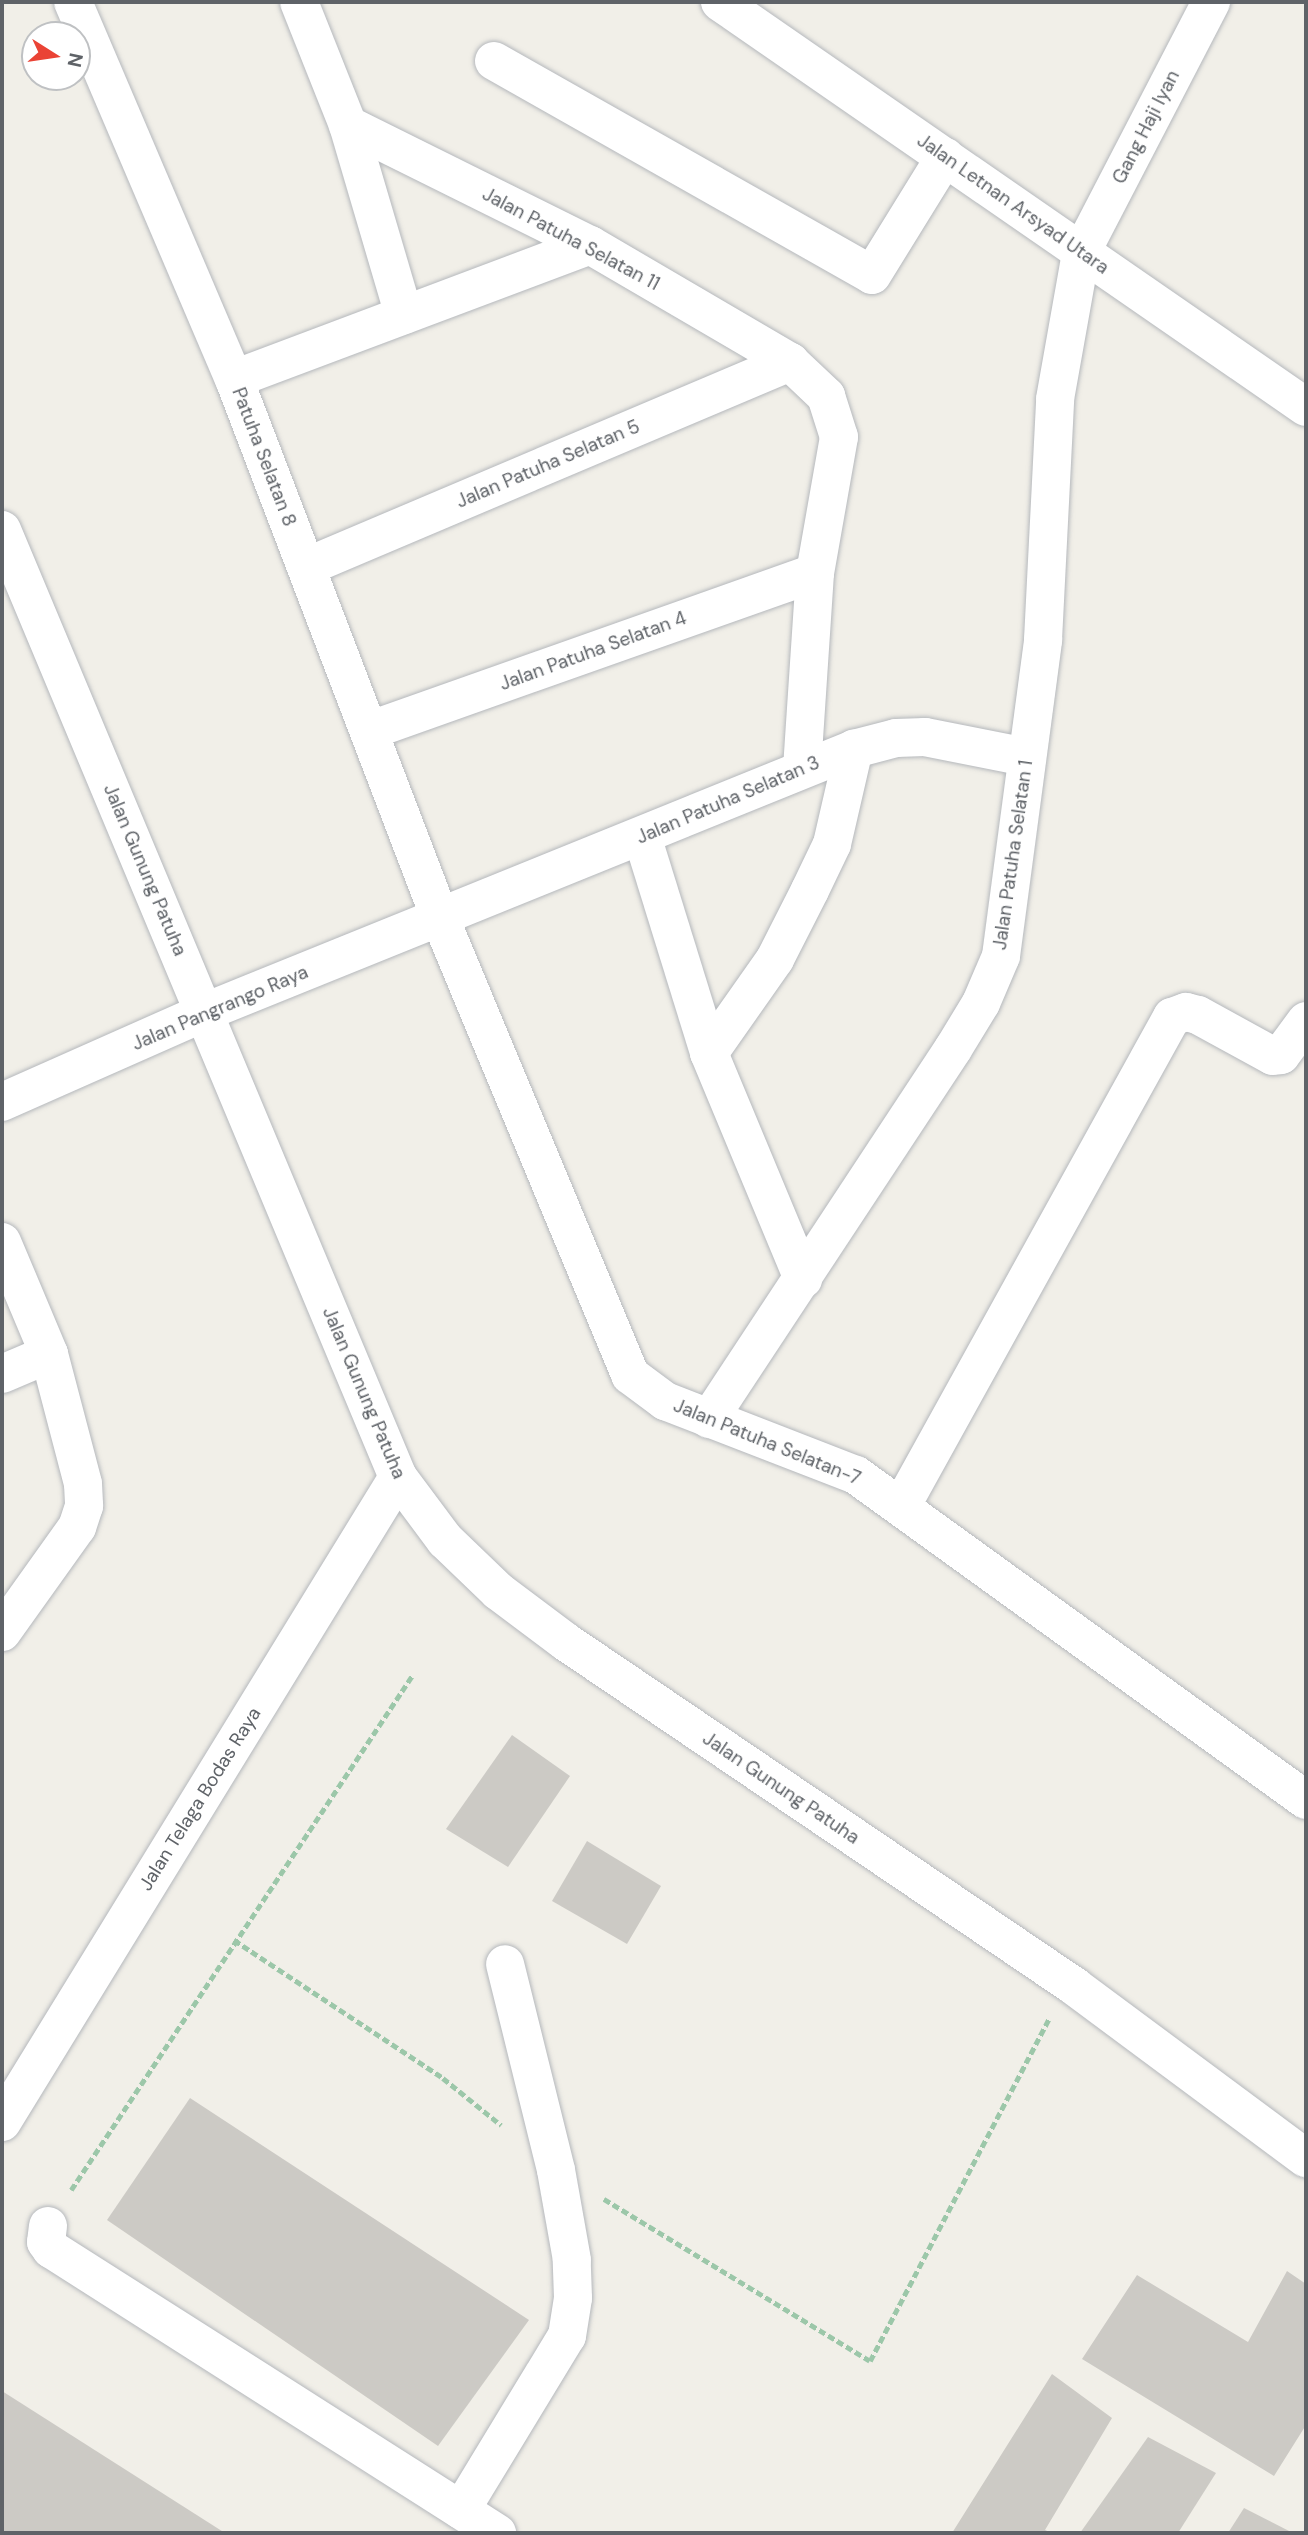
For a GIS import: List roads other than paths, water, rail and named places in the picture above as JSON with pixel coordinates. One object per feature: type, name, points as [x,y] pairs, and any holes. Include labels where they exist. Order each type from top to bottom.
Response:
[{"type":"street","name":"Patuha Selatan 8","points":[[73,2],[234,379],[371,730],[440,918]]},
{"type":"street","points":[[299,2],[348,125],[404,315]]},
{"type":"street","name":"Jalan Letnan Arsyad Utara","points":[[720,2],[1306,407]]},
{"type":"street","name":"Gang Haji Iyan","points":[[1081,253],[1211,2]]},
{"type":"street","points":[[494,61],[872,275],[945,157]]},
{"type":"street","name":"Jalan Patuha Selatan 11","points":[[348,125],[590,245],[790,362],[826,396],[838,426],[814,573],[802,767]]},
{"type":"street","points":[[234,379],[590,245]]},
{"type":"street","name":"Jalan Patuha Selatan 1","points":[[709,1419],[981,1003],[1000,956],[1051,552],[1050,453],[1055,400],[1081,253]]},
{"type":"street","name":"Jalan Patuha Selatan 5","points":[[306,567],[790,362]]},
{"type":"street","name":"Jalan Gunung Patuha","points":[[2,530],[398,1477],[445,1541],[498,1591],[1074,1986],[1306,2158]]},
{"type":"street","name":"Jalan Patuha Selatan 4","points":[[371,730],[814,573]]},
{"type":"street","name":"Jalan Patuha Selatan 3","points":[[440,918],[802,767],[854,749],[896,738],[925,737],[1026,757]]},
{"type":"street","points":[[709,1053],[775,959],[832,844],[854,749]]},
{"type":"street","points":[[642,836],[709,1053],[803,1279]]},
{"type":"street","name":"Jalan Pangrango Raya","points":[[2,1102],[205,1012],[440,918]]},
{"type":"street","name":"Jalan Patuha Selatan-7","points":[[440,918],[625,1368],[650,1393],[709,1419],[856,1475],[902,1505],[960,1553],[1302,1787]]},
{"type":"street","points":[[902,1505],[1172,1017],[1186,1012],[1198,1015],[1273,1056],[1281,1055],[1306,1021]]},
{"type":"street","points":[[2,1242],[49,1354],[83,1484],[84,1506],[78,1527],[2,1632]]},
{"type":"street","points":[[2,1374],[49,1354]]},
{"type":"street","name":"Jalan Telaga Bodas Raya","points":[[2,2122],[398,1477]]},
{"type":"street","points":[[461,2510],[567,2336],[573,2298],[572,2260],[556,2170],[505,1964]]},
{"type":"street","points":[[48,2226],[46,2242],[51,2249],[497,2533]]}]
